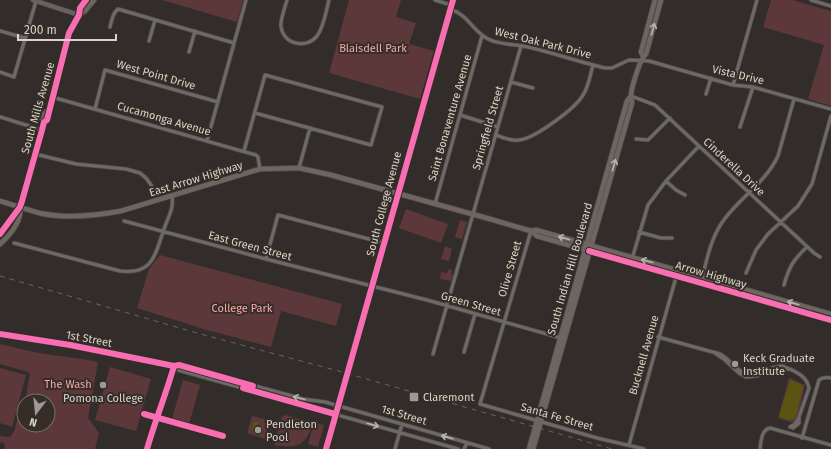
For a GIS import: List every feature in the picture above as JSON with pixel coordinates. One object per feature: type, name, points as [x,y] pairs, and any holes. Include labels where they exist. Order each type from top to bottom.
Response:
[{"type":"main road","points":[[79,15],[80,8],[86,0]]},
{"type":"main road","points":[[79,15],[85,11],[94,0]]},
{"type":"main road","name":"South Indian Hill Boulevard","points":[[533,449],[539,421],[587,250],[632,103],[631,96],[642,58],[641,52],[655,0]]},
{"type":"main road","name":"South Indian Hill Boulevard","points":[[642,58],[646,54],[661,0]]},
{"type":"main road","name":"South Mills Avenue","points":[[0,244],[10,233],[20,216],[20,207],[44,122],[42,119],[44,114],[49,109],[69,33],[79,15]]},
{"type":"main road","name":"East Arrow Highway","points":[[0,200],[20,207],[58,216],[86,216],[121,211],[260,169],[299,168],[326,173],[398,194]]},
{"type":"main road","name":"Arrow Highway","points":[[398,194],[531,231],[536,230],[831,314]]},
{"type":"main road","points":[[0,234],[20,207]]},
{"type":"main road","name":"Arrow Highway","points":[[531,231],[537,236],[831,320]]},
{"type":"main road","name":"South Indian Hill Boulevard","points":[[529,449],[539,421]]},
{"type":"street","points":[[0,72],[14,77],[35,0],[79,15]]},
{"type":"street","points":[[207,141],[246,0]]},
{"type":"street","points":[[287,0],[281,27],[286,38],[296,43],[303,44],[310,42],[319,34],[329,0]]},
{"type":"street","name":"West Oak Park Drive","points":[[434,0],[451,5],[461,13],[482,36],[489,40],[521,46],[605,68],[612,68],[629,60],[642,58]]},
{"type":"street","points":[[733,85],[757,0]]},
{"type":"street","points":[[811,0],[831,6]]},
{"type":"street","name":"South College Avenue","points":[[326,449],[451,5]]},
{"type":"street","points":[[110,27],[114,12],[118,9],[234,42]]},
{"type":"street","points":[[149,41],[155,20]]},
{"type":"street","points":[[0,31],[25,38]]},
{"type":"street","points":[[189,52],[195,31]]},
{"type":"street","name":"Saint Bonaventure Avenue","points":[[435,204],[482,36]]},
{"type":"street","name":"Springfield Street","points":[[433,354],[521,46]]},
{"type":"street","name":"Vista Drive","points":[[642,58],[733,85],[752,87],[831,109]]},
{"type":"street","points":[[496,135],[514,141],[526,139],[571,109],[584,94],[593,65]]},
{"type":"street","name":"West Point Drive","points":[[95,109],[105,70],[218,102]]},
{"type":"street","points":[[244,151],[265,75],[382,108],[371,145],[255,113]]},
{"type":"street","points":[[706,94],[710,78]]},
{"type":"street","points":[[510,82],[533,88]]},
{"type":"street","points":[[740,127],[752,87]]},
{"type":"street","name":"Cinderella Drive","points":[[631,96],[655,105],[749,194],[820,257]]},
{"type":"street","name":"Cucamonga Avenue","points":[[52,97],[256,155],[258,157],[260,169]]},
{"type":"street","points":[[701,282],[714,236],[720,224],[728,214],[762,181],[775,162],[794,99]]},
{"type":"street","points":[[460,115],[498,127]]},
{"type":"street","points":[[746,273],[756,250],[768,234],[798,206],[812,184],[831,116]]},
{"type":"street","points":[[0,117],[42,130]]},
{"type":"street","points":[[636,139],[648,140],[670,118]]},
{"type":"street","points":[[299,168],[310,128]]},
{"type":"street","points":[[631,263],[648,205],[666,181],[699,146]]},
{"type":"street","points":[[35,154],[76,164],[126,169],[140,173],[146,178],[154,189]]},
{"type":"street","points":[[666,181],[676,190],[685,194]]},
{"type":"street","points":[[14,243],[120,271],[132,271],[143,268],[154,258],[172,211],[172,196]]},
{"type":"street","points":[[266,260],[278,215],[384,244]]},
{"type":"street","name":"East Green Street","points":[[124,221],[163,233],[372,287]]},
{"type":"street","name":"Olive Street","points":[[480,404],[531,231]]},
{"type":"street","points":[[639,232],[661,238],[672,238]]},
{"type":"street","points":[[784,285],[788,269],[796,257],[807,247]]},
{"type":"street","name":"Bucknell Avenue","points":[[629,445],[678,270]]},
{"type":"street","name":"Green Street","points":[[372,287],[447,306],[562,339]]},
{"type":"street","points":[[464,352],[475,314]]},
{"type":"street","name":"1st Street","points":[[0,334],[70,345],[174,366],[179,365],[302,399],[325,402],[489,449]]},
{"type":"street","points":[[658,337],[716,354],[739,373],[746,376],[756,376],[780,369],[790,369],[798,373],[808,383],[809,388],[799,417],[799,423],[791,427]]},
{"type":"street","points":[[146,449],[174,366]]},
{"type":"street","name":"1st Street","points":[[174,366],[178,370],[458,449]]},
{"type":"street","points":[[802,438],[819,380],[827,377],[831,378]]},
{"type":"street","name":"Santa Fe Street","points":[[480,404],[596,438],[644,449]]},
{"type":"street","points":[[395,449],[402,424]]},
{"type":"street","points":[[760,449],[764,432],[766,429],[770,428],[831,445]]},
{"type":"street","points":[[464,449],[467,443]]},
{"type":"green space","points":[[162,0],[243,0],[237,22]]},
{"type":"green space","name":"Blaisdell Park","points":[[349,0],[401,0],[396,17],[416,23],[409,44],[434,51],[420,99],[329,73]]},
{"type":"green space","points":[[771,0],[792,0],[831,11],[831,106],[808,99],[824,45],[763,27]]},
{"type":"green space","points":[[406,209],[448,224],[441,243],[399,228]]},
{"type":"green space","points":[[460,220],[467,222],[462,239],[455,237]]},
{"type":"green space","points":[[445,246],[452,249],[449,261],[441,259]]},
{"type":"green space","name":"College Park","points":[[160,255],[342,304],[336,326],[281,311],[271,347],[207,330],[137,308],[149,269]]},
{"type":"green space","points":[[449,269],[452,270],[451,274],[453,275],[451,281],[440,279],[441,272],[447,273]]},
{"type":"green space","name":"The Wash","points":[[0,344],[40,353],[98,362],[88,418],[99,433],[95,449],[4,449],[5,446],[4,443],[0,442],[0,436],[10,437],[16,424],[16,433],[56,433],[56,393],[26,393],[30,374],[28,372],[0,364]]},
{"type":"green space","points":[[110,367],[151,379],[136,431],[95,420]]},
{"type":"green space","points":[[0,368],[26,375],[21,393],[16,393],[16,412],[12,427],[0,423]]},
{"type":"green space","points":[[789,378],[805,385],[797,420],[794,423],[778,418]]},
{"type":"green space","points":[[183,380],[200,385],[189,424],[172,419]]},
{"type":"green space","points":[[285,415],[313,423],[307,437],[300,444],[295,446],[274,445],[282,417]]},
{"type":"green space","name":"Pendleton Pool","points":[[252,416],[265,419],[264,422],[269,423],[265,439],[247,433]]},
{"type":"green space","points":[[314,423],[324,425],[318,447],[308,444]]},
{"type":"shaded area","points":[[791,380],[803,387],[796,416],[788,420],[779,416]]},
{"type":"shaded area","points":[[254,421],[258,422],[257,426],[264,427],[262,433],[251,430]]},
{"type":"railway","points":[[0,276],[197,333],[342,372],[612,449]]},
{"type":"cycle path","points":[[0,234],[20,207],[44,122],[47,120],[69,33],[79,15],[80,8],[86,0]]},
{"type":"cycle path","points":[[326,449],[453,0]]},
{"type":"cycle path","points":[[589,251],[831,320]]},
{"type":"cycle path","points":[[0,334],[70,345],[174,366],[179,365],[253,386]]},
{"type":"cycle path","points":[[147,449],[174,366]]},
{"type":"cycle path","points":[[243,388],[335,414]]},
{"type":"cycle path","points":[[144,414],[223,436]]},
{"type":"place","name":"Keck Graduate Institute","points":[[735,364]]},
{"type":"place","name":"Pomona College","points":[[103,385]]},
{"type":"place","name":"Claremont","points":[[414,397]]},
{"type":"place","name":"Pendleton Pool","points":[[258,430]]}]
